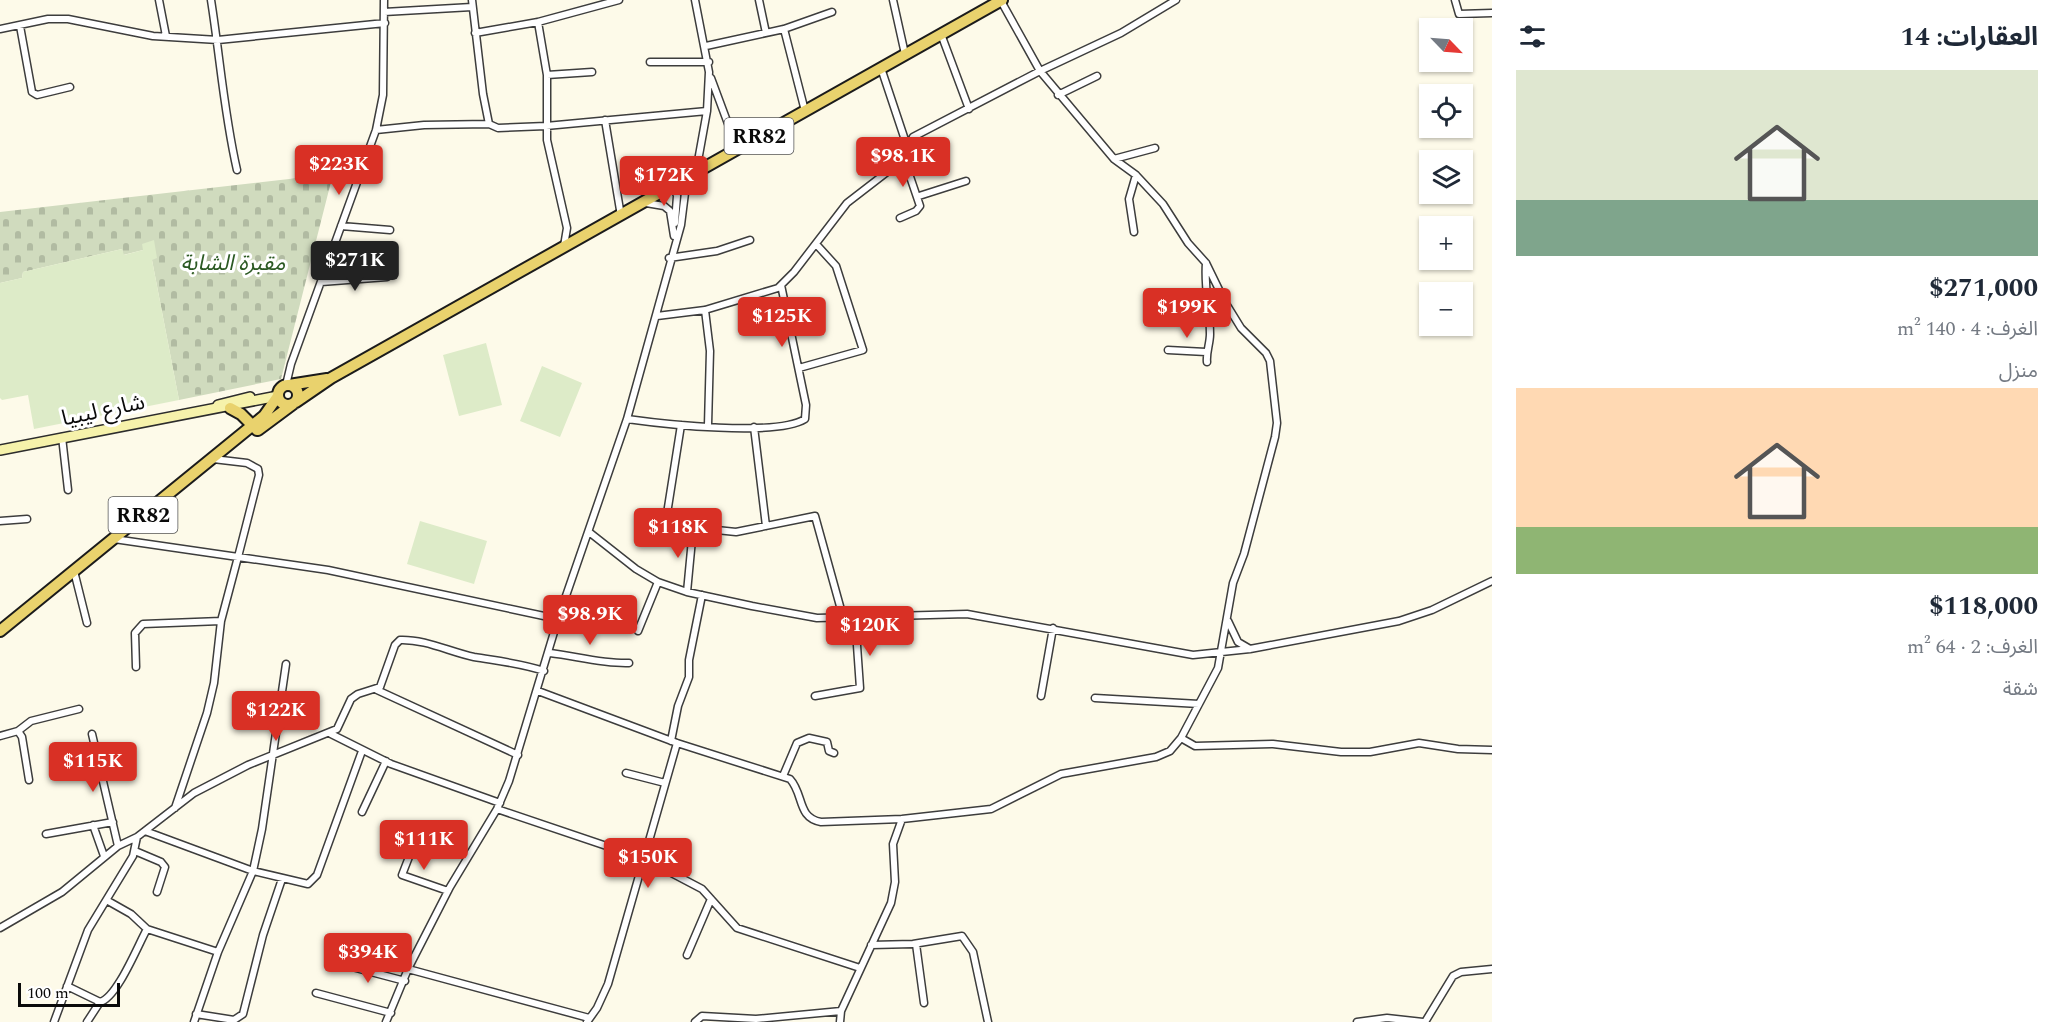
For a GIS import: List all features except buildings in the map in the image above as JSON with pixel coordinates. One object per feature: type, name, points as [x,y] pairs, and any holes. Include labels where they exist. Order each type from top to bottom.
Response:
[{"type":"main road","name":"RR82","points":[[0,631],[213,459],[331,378],[996,2]]},
{"type":"main road","points":[[283,389],[331,378]]},
{"type":"main road","name":"RR82","points":[[255,428],[283,389]]},
{"type":"main road","points":[[283,389],[297,390],[295,403],[284,404],[283,389]]},
{"type":"main road","name":"شارع ليبيا","points":[[215,408],[227,402],[283,389]]},
{"type":"main road","name":"شارع ليبيا","points":[[0,450],[215,408],[230,408],[283,389]]},
{"type":"main road","points":[[230,408],[241,414],[255,428]]},
{"type":"street","points":[[159,0],[166,36]]},
{"type":"street","points":[[211,0],[218,40],[220,74],[237,170]]},
{"type":"street","points":[[283,389],[376,130],[383,95],[384,0]]},
{"type":"street","points":[[586,0],[589,8]]},
{"type":"street","points":[[475,33],[537,22],[619,0]]},
{"type":"street","points":[[386,1022],[405,981],[408,969],[448,891],[499,806],[518,755],[550,653],[558,619],[627,419],[657,316],[669,258],[684,209],[707,111],[709,62],[695,0]]},
{"type":"street","points":[[759,0],[766,33]]},
{"type":"street","points":[[893,0],[905,54]]},
{"type":"street","points":[[657,316],[705,310],[771,291],[781,285],[848,203],[904,159],[913,137],[1040,71],[1121,33],[1175,0]]},
{"type":"street","points":[[1455,0],[1459,14],[1492,13]]},
{"type":"street","points":[[538,691],[674,742],[783,776],[794,783],[804,813],[813,820],[902,819],[991,809],[1045,780],[1070,771],[1163,755],[1181,738],[1218,668],[1233,583],[1244,554],[1277,423],[1269,356],[1241,328],[1206,263],[1188,243],[1163,204],[1136,175],[1114,159],[1058,95],[996,2]]},
{"type":"street","points":[[384,12],[472,4],[489,124]]},
{"type":"street","points":[[706,46],[784,29],[832,12]]},
{"type":"street","points":[[0,29],[48,19],[68,19],[131,33],[218,40],[385,23]]},
{"type":"street","points":[[537,22],[547,75],[547,140],[567,228],[564,246]]},
{"type":"street","points":[[20,26],[32,92],[37,95],[70,87]]},
{"type":"street","points":[[784,29],[805,111]]},
{"type":"street","points":[[941,33],[969,109]]},
{"type":"street","points":[[650,62],[709,62]]},
{"type":"street","points":[[881,67],[908,149]]},
{"type":"street","points":[[547,75],[592,72]]},
{"type":"street","points":[[709,72],[723,117],[737,148]]},
{"type":"street","points":[[1058,95],[1097,76]]},
{"type":"street","points":[[376,130],[423,125],[489,124],[498,128],[546,126],[707,111]]},
{"type":"street","points":[[605,120],[621,216]]},
{"type":"street","points":[[1114,159],[1155,148]]},
{"type":"street","points":[[900,218],[918,210],[919,196],[904,159]]},
{"type":"street","points":[[1134,232],[1129,199],[1136,175]]},
{"type":"street","points":[[919,196],[966,181]]},
{"type":"street","points":[[674,185],[676,196],[674,243]]},
{"type":"street","points":[[644,202],[664,206],[670,211],[675,228]]},
{"type":"street","points":[[341,226],[390,230]]},
{"type":"street","points":[[669,258],[717,251],[750,240]]},
{"type":"street","points":[[799,368],[863,350],[836,266],[816,244]]},
{"type":"street","points":[[1206,263],[1204,287],[1210,336],[1206,352],[1207,362]]},
{"type":"street","points":[[321,282],[387,277]]},
{"type":"street","points":[[627,419],[681,425],[754,427],[795,424],[805,419],[807,410],[781,285]]},
{"type":"street","points":[[705,310],[710,351],[708,425]]},
{"type":"street","points":[[1168,350],[1206,352]]},
{"type":"street","points":[[681,425],[666,523],[671,527],[736,532],[815,516],[843,617]]},
{"type":"street","points":[[754,427],[766,526]]},
{"type":"street","points":[[62,437],[68,490]]},
{"type":"street","points":[[174,810],[207,712],[214,683],[221,621],[260,475],[258,469],[247,463],[213,459]]},
{"type":"street","points":[[0,521],[27,519]]},
{"type":"street","points":[[687,592],[693,529]]},
{"type":"street","points":[[589,532],[636,569],[658,582],[687,592],[800,615],[855,617],[967,614],[1193,655],[1250,649],[1399,621],[1432,610],[1492,581]]},
{"type":"street","points":[[113,539],[328,570],[558,619]]},
{"type":"street","points":[[74,571],[87,623]]},
{"type":"street","points":[[638,632],[658,582]]},
{"type":"street","points":[[408,969],[588,1020],[597,1008],[608,984],[645,859],[674,742],[678,706],[689,677],[689,660],[702,595]]},
{"type":"street","points":[[815,696],[860,688],[855,617]]},
{"type":"street","points":[[1227,617],[1238,642],[1250,649]]},
{"type":"street","points":[[136,667],[135,633],[143,624],[221,621]]},
{"type":"street","points":[[1041,696],[1053,628]]},
{"type":"street","points":[[378,690],[395,645],[404,640],[473,657],[514,662],[544,671]]},
{"type":"street","points":[[550,653],[582,656],[612,663],[629,663]]},
{"type":"street","points":[[194,1022],[218,952],[253,871],[262,829],[270,758],[286,664]]},
{"type":"street","points":[[0,928],[62,892],[104,856],[146,831],[194,793],[270,758],[330,734],[342,722],[351,699],[358,694],[378,690],[518,755]]},
{"type":"street","points":[[1095,698],[1199,704]]},
{"type":"street","points":[[0,736],[18,731],[31,721],[78,709]]},
{"type":"street","points":[[18,731],[22,737],[29,780]]},
{"type":"street","points":[[92,734],[118,846]]},
{"type":"street","points":[[330,734],[362,751],[499,806],[645,859],[702,889],[737,928],[860,968]]},
{"type":"street","points":[[783,776],[797,743],[808,738],[827,742],[828,751],[834,753]]},
{"type":"street","points":[[1181,738],[1195,746],[1273,744],[1341,752],[1378,751],[1414,743],[1458,749],[1492,750]]},
{"type":"street","points":[[146,831],[253,871],[308,884],[317,875],[362,751]]},
{"type":"street","points":[[362,812],[386,761]]},
{"type":"street","points":[[626,774],[665,783]]},
{"type":"street","points":[[840,1022],[841,1011],[894,893],[893,844],[902,819]]},
{"type":"street","points":[[46,834],[113,822]]},
{"type":"street","points":[[93,825],[104,856]]},
{"type":"street","points":[[54,1022],[88,930],[108,900],[135,851],[137,837]]},
{"type":"street","points":[[414,844],[402,874],[448,891]]},
{"type":"street","points":[[135,851],[161,862],[165,867],[157,892]]},
{"type":"street","points":[[196,1014],[234,1020],[243,1014],[262,935],[282,879]]},
{"type":"street","points":[[687,955],[711,899]]},
{"type":"street","points":[[108,900],[131,914],[147,929],[218,952]]},
{"type":"street","points":[[87,1022],[100,1002],[110,996],[147,929]]},
{"type":"street","points":[[871,945],[916,944],[957,936],[965,938],[973,952],[988,1022]]},
{"type":"street","points":[[916,944],[924,1003]]},
{"type":"street","points":[[337,963],[405,981]]},
{"type":"street","points":[[1357,1022],[1387,1017],[1424,1022],[1453,976],[1461,972],[1492,969]]},
{"type":"street","points":[[67,986],[100,1002]]},
{"type":"street","points":[[316,993],[391,1013]]},
{"type":"street","points":[[695,1022],[702,1016],[756,1019],[841,1011]]},
{"type":"green space","name":"مقبرة الشابة","points":[[333,174],[281,379],[179,400],[152,260],[143,250],[123,255],[122,249],[23,272],[22,278],[0,283],[0,212]]},
{"type":"green space","points":[[154,240],[157,258],[152,260],[179,400],[34,429],[28,395],[2,400],[0,398],[0,283],[22,278],[23,272],[122,249],[124,255],[143,250],[142,244]]},
{"type":"green space","points":[[486,343],[502,405],[459,416],[443,355]]},
{"type":"green space","points":[[542,366],[582,383],[560,437],[520,421]]},
{"type":"green space","points":[[420,521],[487,541],[474,584],[407,564]]}]
